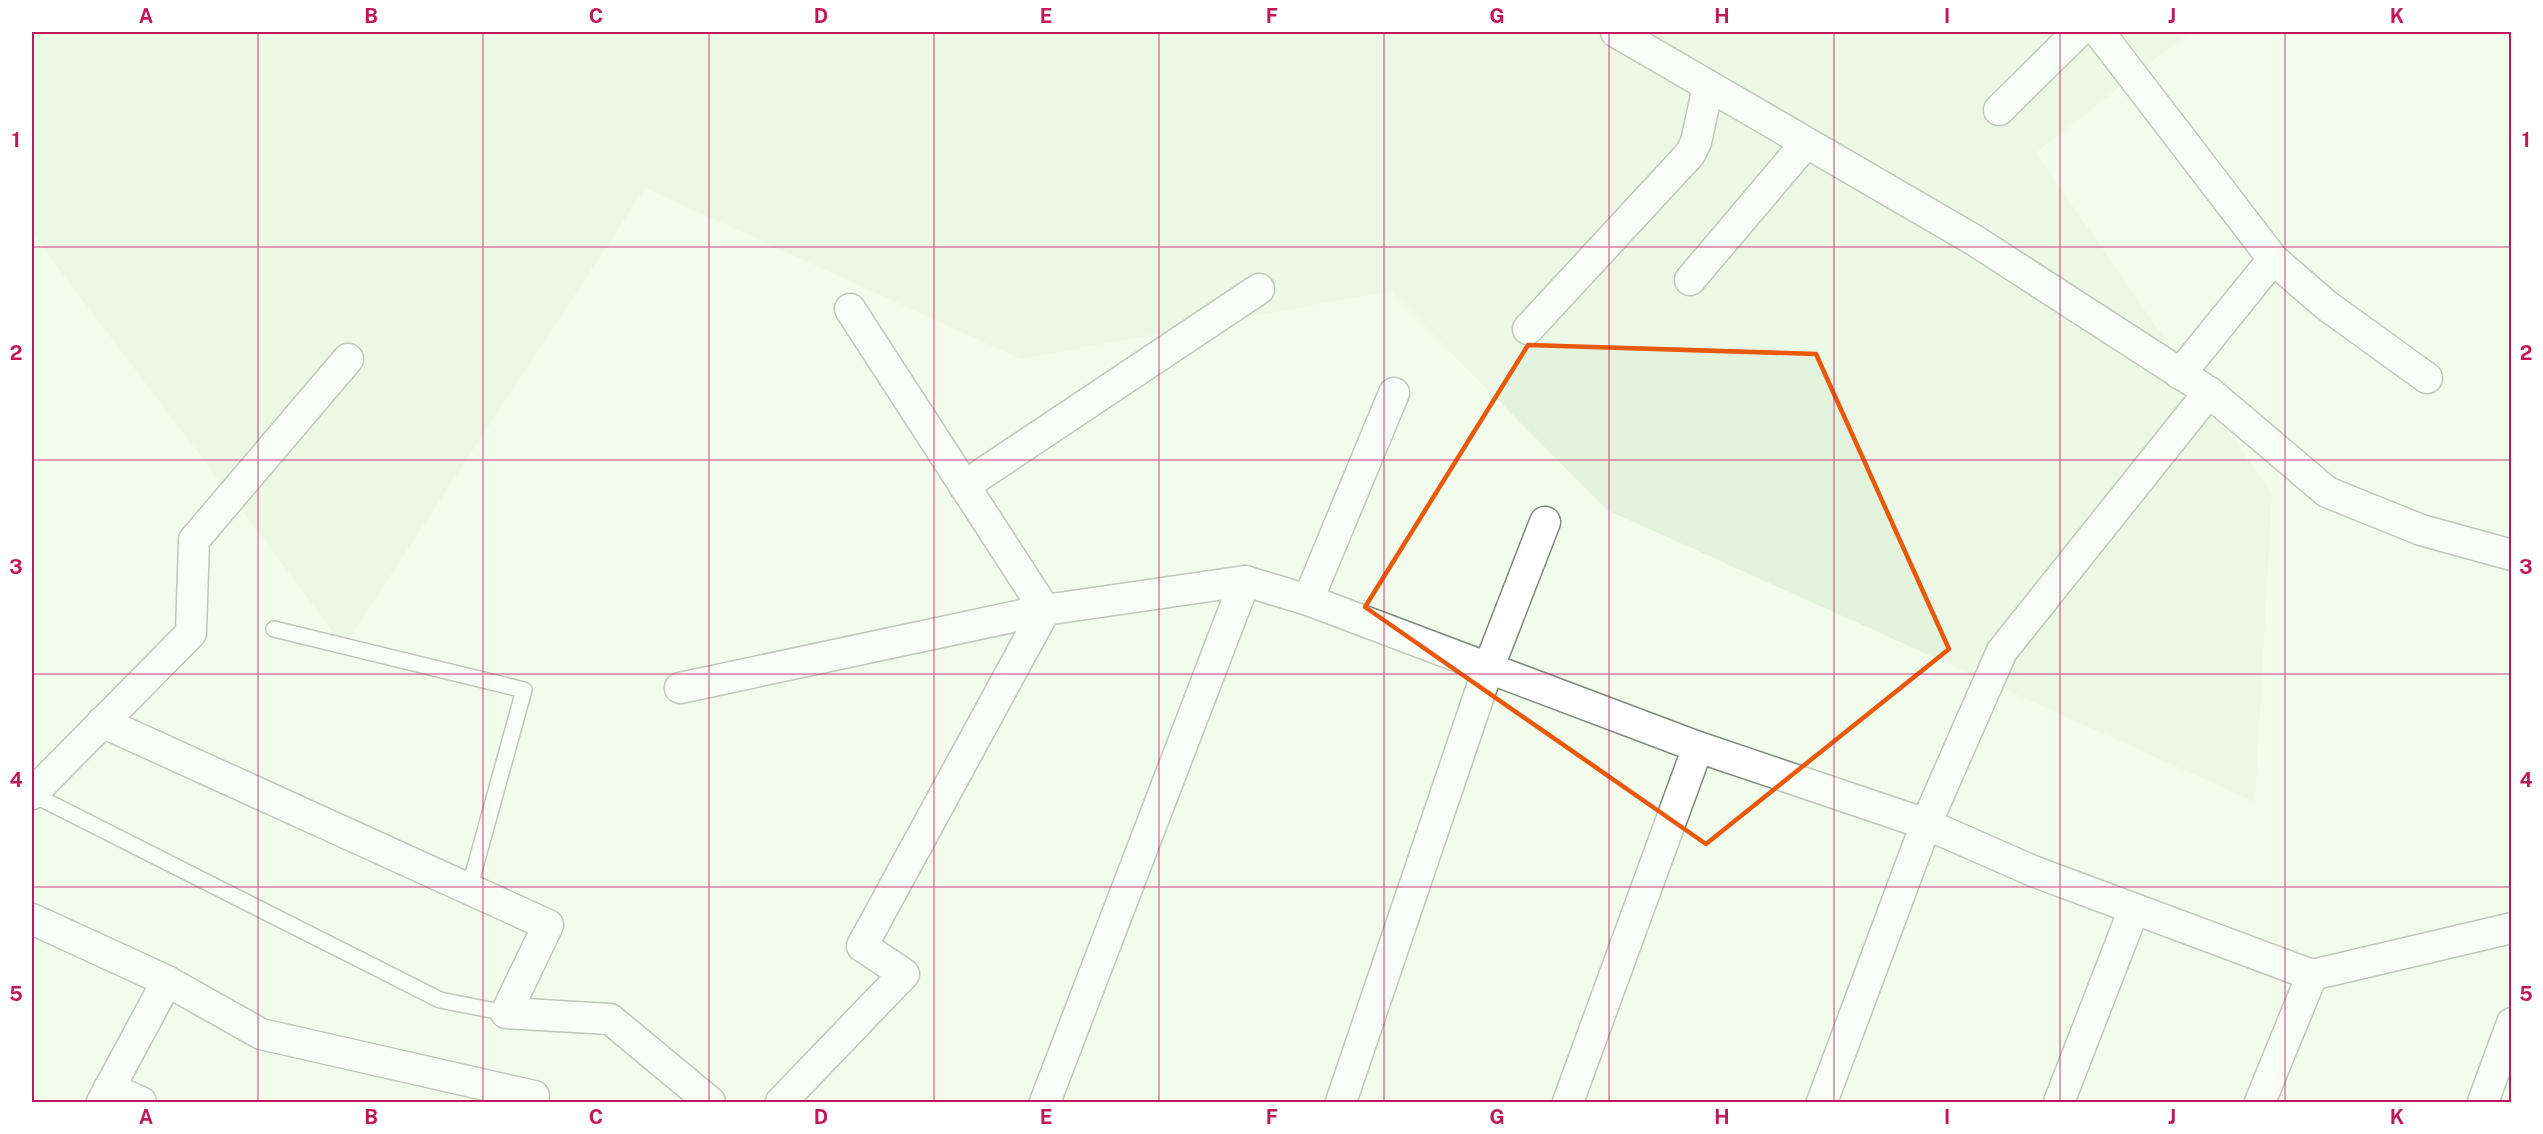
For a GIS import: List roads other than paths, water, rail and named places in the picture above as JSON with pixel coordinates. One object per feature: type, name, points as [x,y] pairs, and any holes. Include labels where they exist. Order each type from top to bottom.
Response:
[{"type":"street","points":[[1616,32],[1707,87],[1974,240],[2209,392],[2327,492],[2421,530],[2511,555]]},
{"type":"street","points":[[1999,110],[2078,32]]},
{"type":"street","points":[[2099,32],[2273,259],[2326,305],[2427,378]]},
{"type":"street","points":[[1528,329],[1690,154],[1696,142],[1707,87]]},
{"type":"street","points":[[1690,280],[1806,143]]},
{"type":"street","points":[[2180,374],[2273,259]]},
{"type":"street","points":[[964,486],[1259,289]]},
{"type":"street","points":[[850,309],[1045,610]]},
{"type":"street","points":[[32,794],[190,633],[194,540],[348,359]]},
{"type":"street","points":[[1822,1102],[1926,824],[2002,651],[2209,392]]},
{"type":"street","points":[[1308,600],[1394,393]]},
{"type":"street","points":[[1341,1102],[1488,669],[1545,522]]},
{"type":"street","points":[[1046,1102],[1245,581]]},
{"type":"street","points":[[680,687],[1045,610],[1245,581],[1308,600],[1698,747],[1926,824],[2033,871],[2312,975],[2511,928]]},
{"type":"street","points":[[781,1102],[904,974],[862,946],[1045,610]]},
{"type":"street","points":[[102,722],[548,925],[506,1013],[610,1019],[710,1102]]},
{"type":"street","points":[[1568,1102],[1698,747]]},
{"type":"street","points":[[2059,1102],[2134,909]]},
{"type":"street","points":[[32,919],[167,981],[261,1034],[534,1096],[528,1102]]},
{"type":"street","points":[[2260,1102],[2312,975]]},
{"type":"street","points":[[141,1102],[106,1095],[167,981]]},
{"type":"street","points":[[2483,1102],[2511,1023]]},
{"type":"lane","points":[[274,629],[524,690],[469,889]]},
{"type":"lane","points":[[32,794],[440,1000],[506,1013]]}]
